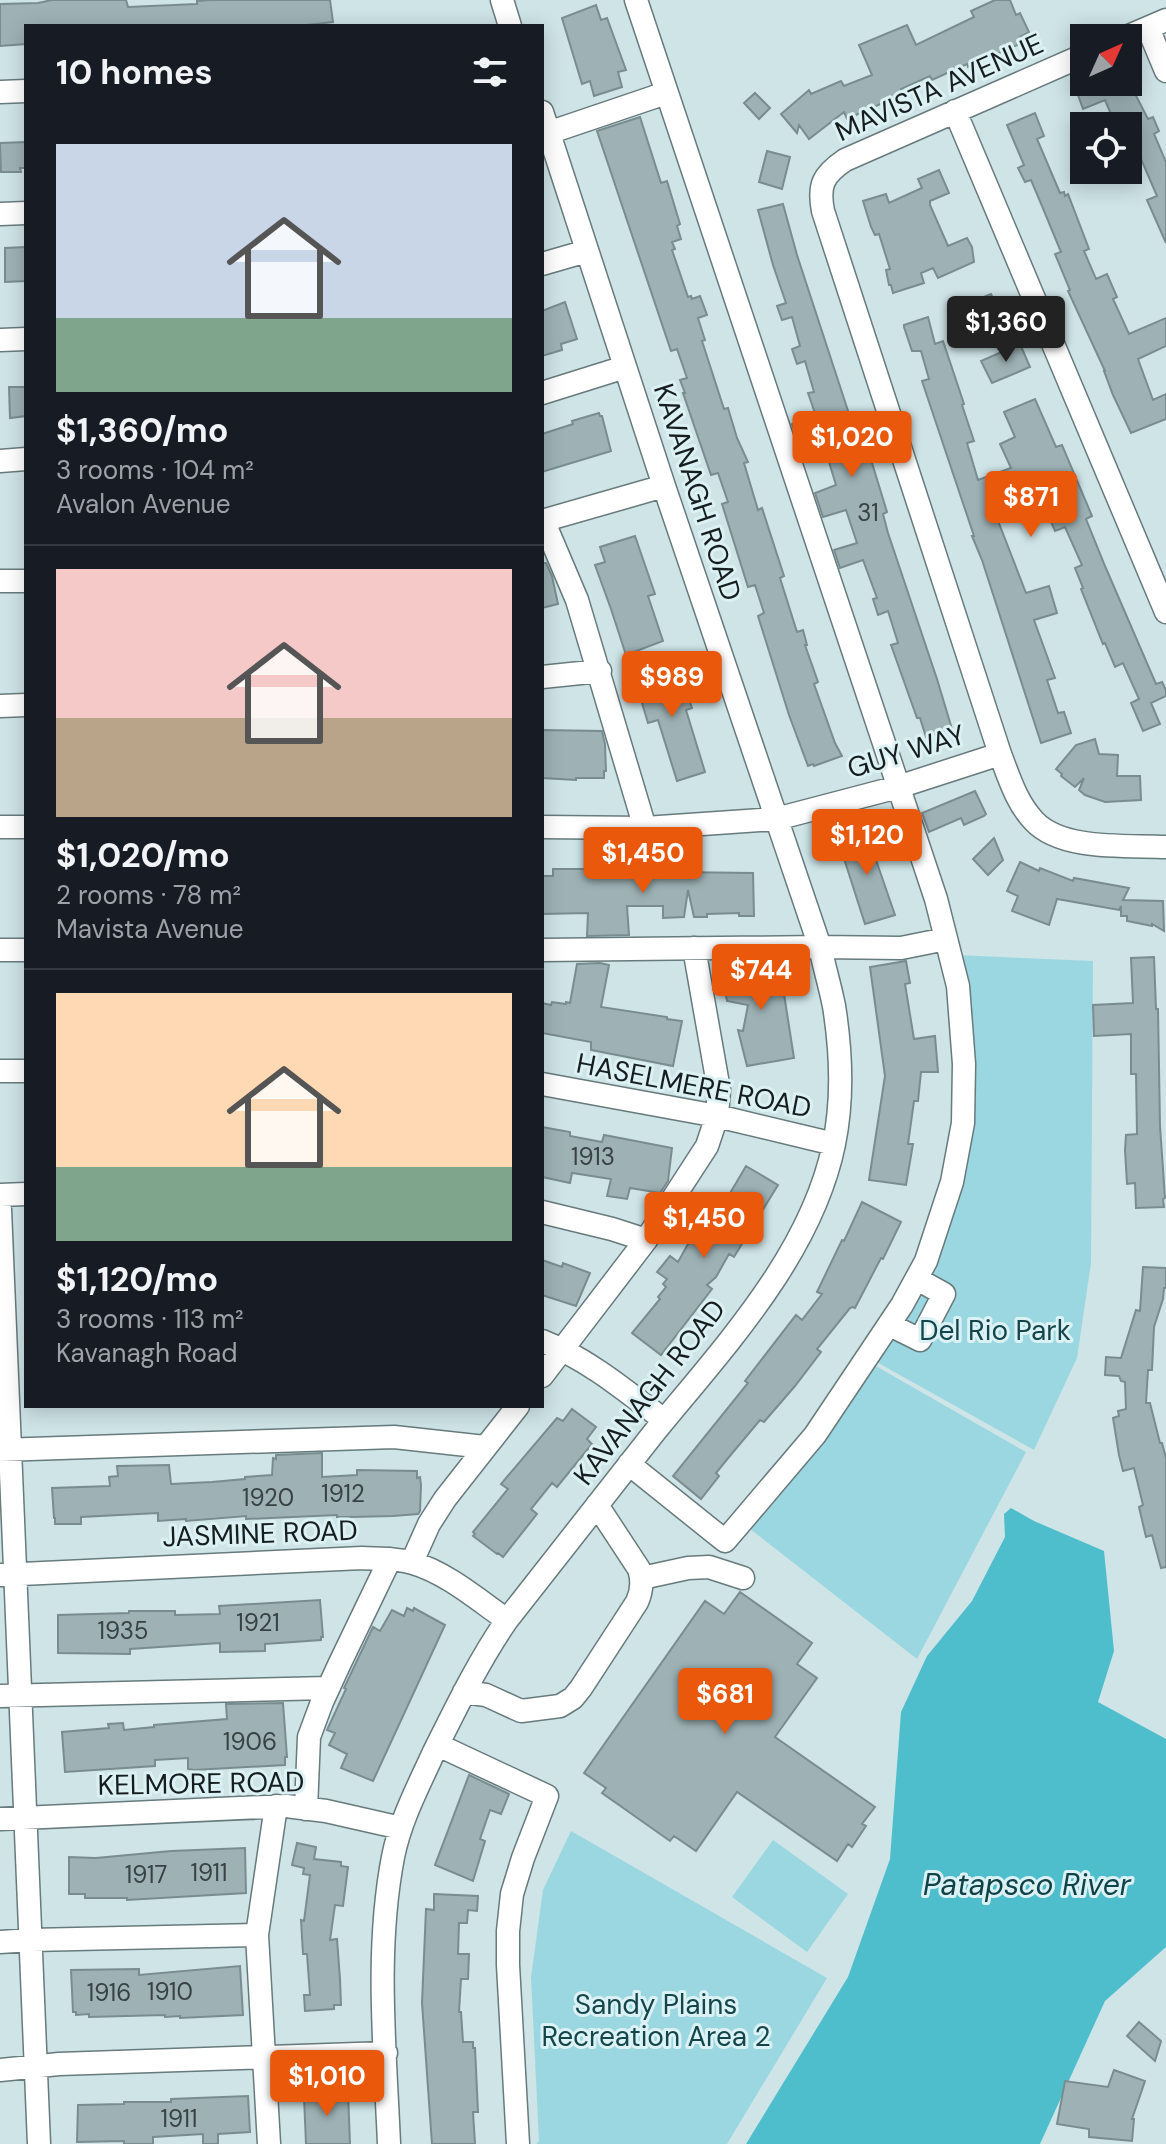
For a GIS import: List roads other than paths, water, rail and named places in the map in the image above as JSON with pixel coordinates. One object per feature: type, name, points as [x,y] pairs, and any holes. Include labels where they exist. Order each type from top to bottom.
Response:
[{"type":"street","points":[[502,0],[507,24]]},
{"type":"street","points":[[629,1464],[725,1541],[815,1435],[890,1325],[926,1261],[952,1182],[963,1123],[964,1064],[958,986],[936,899],[636,0]]},
{"type":"street","points":[[1157,24],[1166,71]]},
{"type":"street","name":"MAVISTA AVENUE","points":[[1070,61],[845,160],[831,169],[823,181],[820,194],[1000,754],[1017,796],[1043,829],[1066,839],[1166,847]]},
{"type":"street","points":[[0,92],[24,91]]},
{"type":"street","points":[[545,126],[666,93]]},
{"type":"street","points":[[955,111],[1166,612]]},
{"type":"street","name":"KAVANAGH ROAD","points":[[389,2144],[383,1944],[390,1879],[401,1828],[481,1658],[507,1620],[741,1324],[789,1256],[811,1215],[834,1144],[837,1113],[839,1057],[834,1006],[820,947],[545,126]]},
{"type":"street","points":[[0,214],[24,213]]},
{"type":"street","points":[[544,263],[587,251]]},
{"type":"street","points":[[0,340],[24,339]]},
{"type":"street","points":[[544,392],[625,367]]},
{"type":"street","points":[[0,461],[24,459]]},
{"type":"street","points":[[544,519],[664,486]]},
{"type":"street","points":[[544,525],[577,600],[645,828]]},
{"type":"street","points":[[0,581],[24,581]]},
{"type":"street","points":[[544,677],[600,671]]},
{"type":"street","points":[[0,706],[24,705]]},
{"type":"street","name":"GUY WAY","points":[[544,827],[645,828],[776,819],[898,787],[1000,754]]},
{"type":"street","points":[[0,827],[24,827]]},
{"type":"street","points":[[544,950],[901,948],[946,939]]},
{"type":"street","points":[[544,1374],[646,1240],[707,1146],[717,1116],[719,1090],[694,948]]},
{"type":"street","points":[[0,950],[24,950]]},
{"type":"street","points":[[0,1071],[24,1071]]},
{"type":"street","name":"HASELMERE ROAD","points":[[544,1084],[717,1116],[834,1144]]},
{"type":"street","points":[[0,1195],[24,1194]]},
{"type":"street","points":[[0,1209],[15,1319],[4,1385],[10,1695],[27,1818],[39,2144]]},
{"type":"street","points":[[544,1212],[646,1240]]},
{"type":"street","points":[[890,1325],[920,1340],[944,1294],[917,1279]]},
{"type":"street","points":[[544,1342],[564,1349],[664,1420]]},
{"type":"street","points":[[306,1809],[309,1737],[328,1688],[401,1561],[516,1408]]},
{"type":"street","points":[[5,1450],[394,1437],[485,1447]]},
{"type":"street","points":[[464,1692],[486,1695],[521,1711],[560,1706],[573,1698],[642,1593],[639,1569],[597,1505]]},
{"type":"street","name":"JASMINE ROAD","points":[[8,1575],[362,1558],[401,1561],[446,1579],[507,1620]]},
{"type":"street","points":[[642,1578],[688,1568],[709,1567],[743,1578]]},
{"type":"street","points":[[10,1695],[328,1688]]},
{"type":"street","points":[[438,1745],[547,1796],[512,1894],[508,1931],[518,2144]]},
{"type":"street","points":[[269,2144],[257,1935],[276,1806]]},
{"type":"street","name":"KELMORE ROAD","points":[[0,1819],[276,1806],[401,1828]]},
{"type":"street","points":[[0,1942],[257,1935]]},
{"type":"street","points":[[0,2070],[36,2065],[386,2053]]},
{"type":"water","name":"Patapsco River","points":[[1011,1508],[1104,1551],[1114,1651],[1098,1702],[1166,1739],[1166,1947],[1105,2001],[1040,2144],[746,2144],[848,1977],[890,1859],[901,1712],[927,1656],[972,1601],[1005,1537],[1004,1514]]},
{"type":"park label","name":"Del Rio Park","points":[[995,1330]]},
{"type":"park label","name":"Sandy Plains Recreation Area 2","points":[[656,2020]]}]
